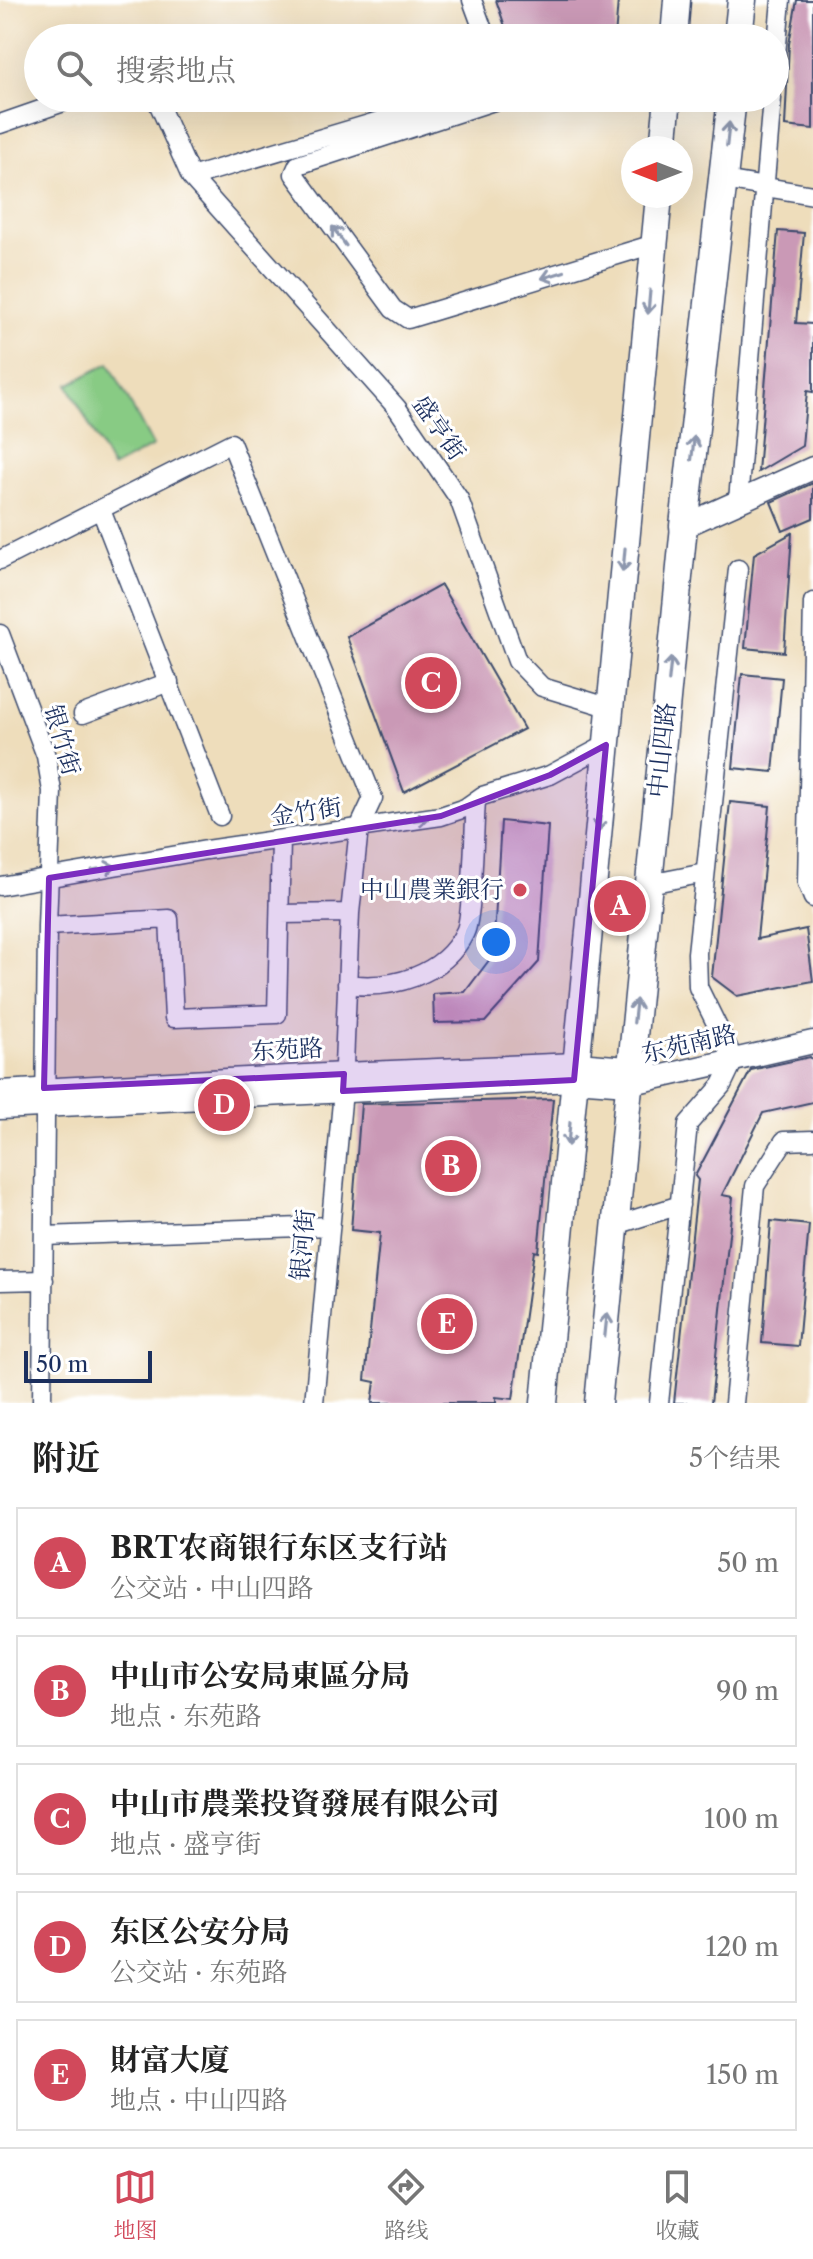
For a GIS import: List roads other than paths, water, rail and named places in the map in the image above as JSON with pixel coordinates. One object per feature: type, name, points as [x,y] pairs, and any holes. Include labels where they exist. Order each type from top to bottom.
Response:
[{"type":"main road","points":[[675,24],[677,0]]},
{"type":"main road","points":[[739,24],[742,0]]},
{"type":"main road","points":[[664,136],[667,112]]},
{"type":"main road","name":"中山四路","points":[[598,1403],[684,526],[731,112]]},
{"type":"main road","points":[[544,1403],[658,208]]},
{"type":"street","points":[[472,0],[481,24]]},
{"type":"street","points":[[779,24],[781,0]]},
{"type":"street","points":[[0,124],[35,112]]},
{"type":"street","name":"盛亨街","points":[[162,112],[191,177],[397,408],[459,499],[517,661],[542,687],[611,708]]},
{"type":"street","points":[[191,177],[410,112]]},
{"type":"street","points":[[460,112],[298,165],[294,174],[393,309],[408,319],[654,244]]},
{"type":"street","points":[[738,501],[771,112]]},
{"type":"street","points":[[724,180],[813,195]]},
{"type":"street","name":"银河街","points":[[101,510],[231,443],[373,798],[359,828],[350,913],[343,1082],[314,1403]]},
{"type":"street","points":[[684,526],[813,468]]},
{"type":"street","points":[[0,560],[101,510],[220,816]]},
{"type":"street","points":[[659,1403],[688,1124],[722,1085],[731,1054],[698,987],[697,953],[738,569]]},
{"type":"street","points":[[813,602],[807,883],[813,898]]},
{"type":"street","name":"银竹街","points":[[0,634],[46,756],[52,791],[47,926],[42,1403]]},
{"type":"street","points":[[83,714],[169,682]]},
{"type":"street","name":"金竹街","points":[[0,886],[441,816],[550,775],[606,745]]},
{"type":"street","points":[[347,984],[384,986],[405,981],[429,970],[466,930],[476,801]]},
{"type":"street","points":[[47,926],[169,919],[174,1018],[277,1014],[281,840]]},
{"type":"street","points":[[649,884],[705,873]]},
{"type":"street","points":[[280,914],[350,913]]},
{"type":"street","name":"东苑南路","points":[[731,1054],[813,1029]]},
{"type":"street","name":"东苑南路","points":[[576,1072],[628,1076],[731,1054],[813,1042]]},
{"type":"street","name":"东苑路","points":[[0,1092],[45,1096],[576,1072]]},
{"type":"street","name":"东苑路","points":[[0,1108],[45,1096]]},
{"type":"street","points":[[734,1403],[755,1186],[784,1141],[813,1140]]},
{"type":"street","points":[[616,1225],[680,1205]]},
{"type":"street","points":[[44,1236],[329,1226]]},
{"type":"street","points":[[0,1281],[44,1280]]},
{"type":"place","name":"中山市農業投資發展有限公司","points":[[431,683]]},
{"type":"place","name":"中山農業銀行","points":[[520,890]]},
{"type":"place","name":"BRT农商银行东区支行站","points":[[620,906]]},
{"type":"place","name":"东区公安分局","points":[[224,1105]]},
{"type":"place","name":"中山市公安局東區分局","points":[[451,1166]]},
{"type":"place","name":"財富大廈","points":[[447,1324]]}]
